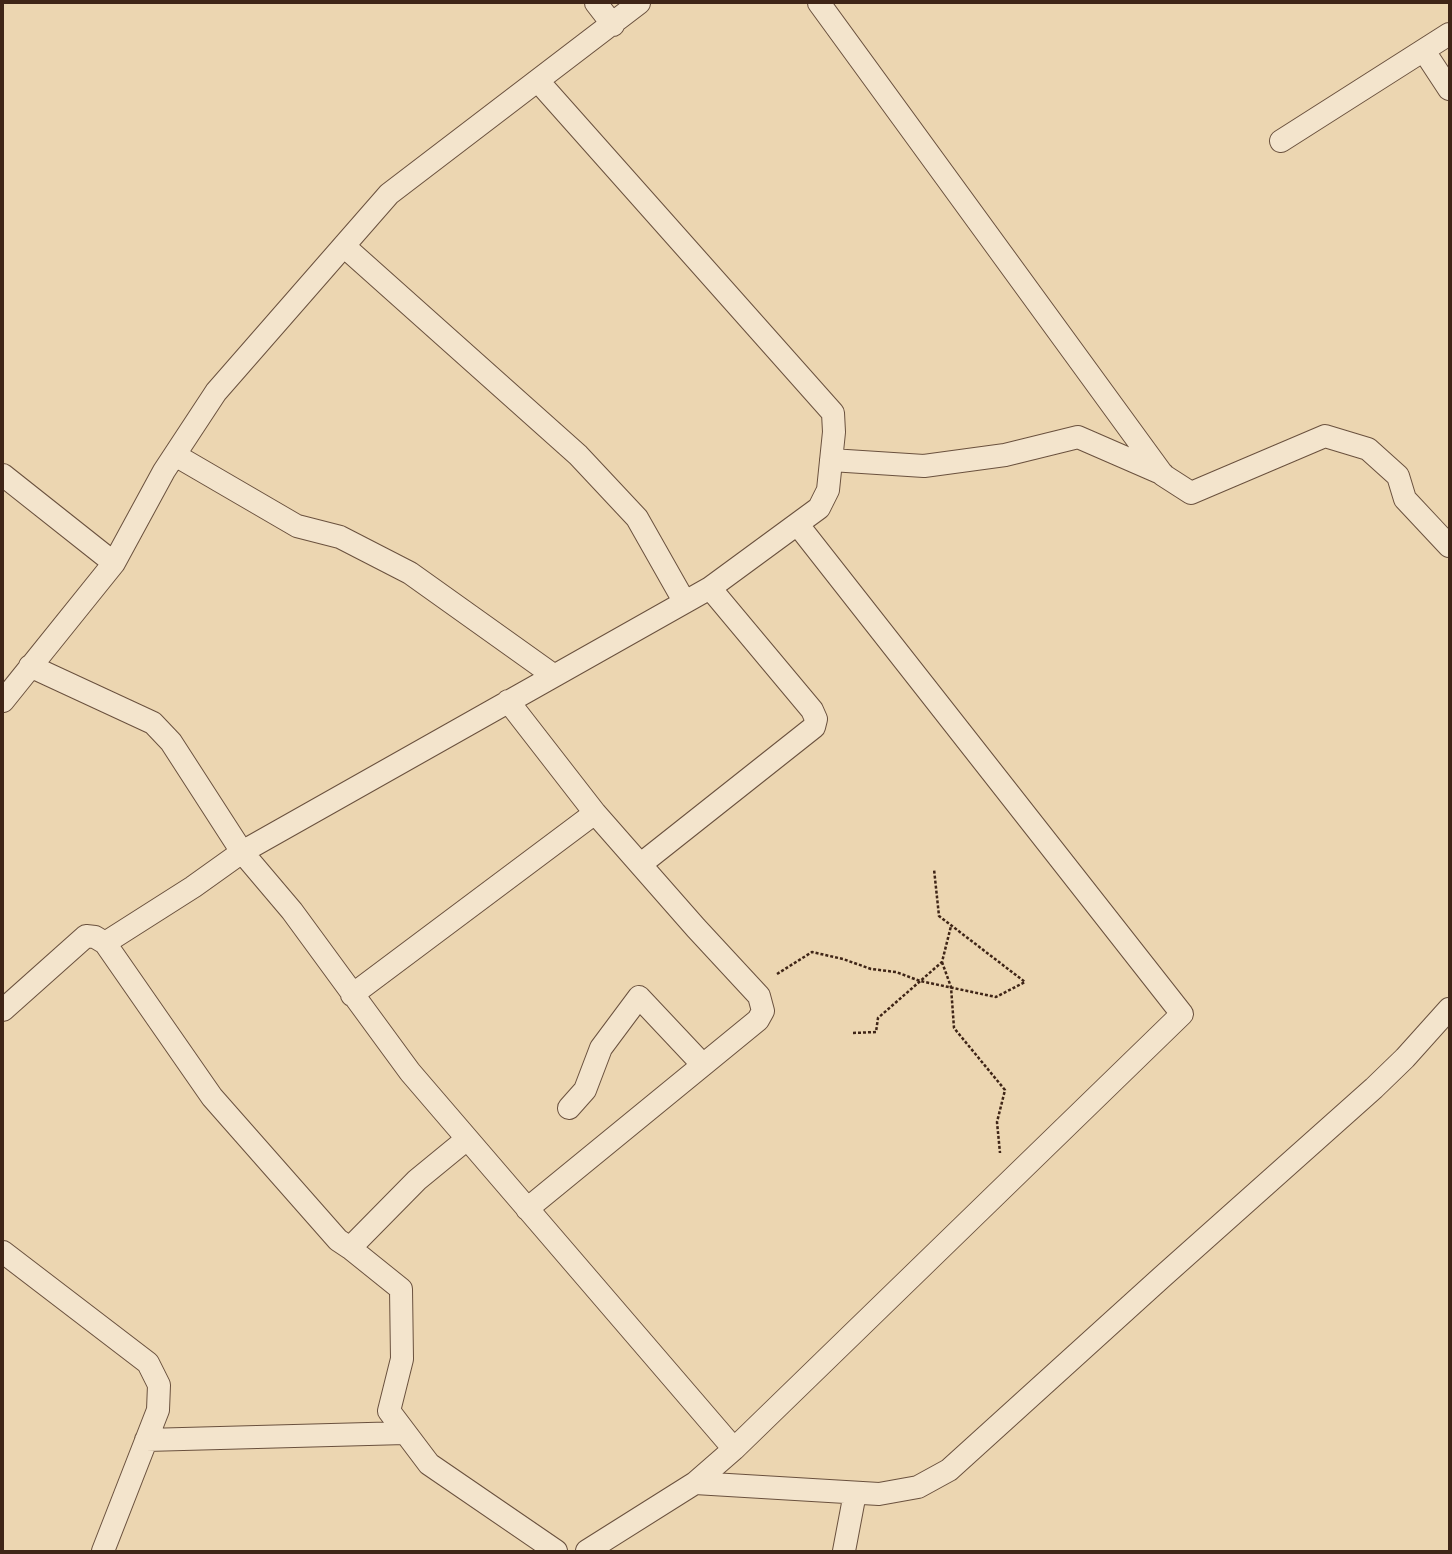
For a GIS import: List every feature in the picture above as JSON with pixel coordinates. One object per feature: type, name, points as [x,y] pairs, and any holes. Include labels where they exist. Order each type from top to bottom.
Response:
[{"type":"street","points":[[596,3],[613,25]]},
{"type":"street","points":[[3,701],[114,563],[175,455],[216,392],[345,246],[372,212],[389,194],[613,25],[639,3]]},
{"type":"street","points":[[819,3],[1163,474]]},
{"type":"street","points":[[1281,141],[1449,34]]},
{"type":"street","points":[[1424,51],[1449,89]]},
{"type":"street","points":[[105,943],[193,887],[242,852],[552,675],[710,588],[798,525],[819,508],[828,490],[834,432],[833,413],[538,81]]},
{"type":"street","points":[[345,246],[578,455],[637,518],[684,601]]},
{"type":"street","points":[[831,460],[924,466],[1005,455],[1078,437],[1163,474],[1191,493],[1325,436],[1368,449],[1398,476],[1405,500],[1449,546]]},
{"type":"street","points":[[175,455],[297,526],[340,537],[410,573],[552,675]]},
{"type":"street","points":[[3,474],[114,563]]},
{"type":"street","points":[[588,1551],[695,1483],[734,1449],[1182,1014],[798,525]]},
{"type":"street","points":[[641,864],[814,727],[816,719],[812,710],[710,588]]},
{"type":"street","points":[[30,666],[153,723],[171,742],[242,852],[292,911],[352,995],[410,1072],[734,1449]]},
{"type":"street","points":[[508,701],[595,813],[696,928],[759,996],[763,1011],[758,1020],[527,1209]]},
{"type":"street","points":[[352,995],[595,813]]},
{"type":"street","points":[[3,1010],[86,936],[96,937],[105,943],[212,1097],[338,1240],[401,1289],[402,1359],[389,1411],[405,1433],[428,1464],[556,1551]]},
{"type":"street","points":[[569,1108],[585,1090],[601,1048],[639,997],[703,1065]]},
{"type":"street","points":[[695,1483],[880,1494],[918,1487],[949,1470],[1156,1282],[1374,1088],[1405,1058],[1449,1009]]},
{"type":"street","points":[[350,1248],[417,1180],[467,1139]]},
{"type":"street","points":[[3,1252],[148,1363],[159,1385],[158,1410],[103,1551]]},
{"type":"street","points":[[146,1440],[405,1433]]},
{"type":"street","points":[[844,1551],[855,1493]]},
{"type":"path","points":[[752,988],[812,952],[843,959],[871,969],[896,972],[920,981],[996,997],[1025,982],[939,916],[934,869]]},
{"type":"path","points":[[951,926],[942,962],[950,987],[954,1028],[1005,1090],[997,1122],[1003,1189]]},
{"type":"path","points":[[853,1032],[876,1032],[878,1018],[942,962]]}]
